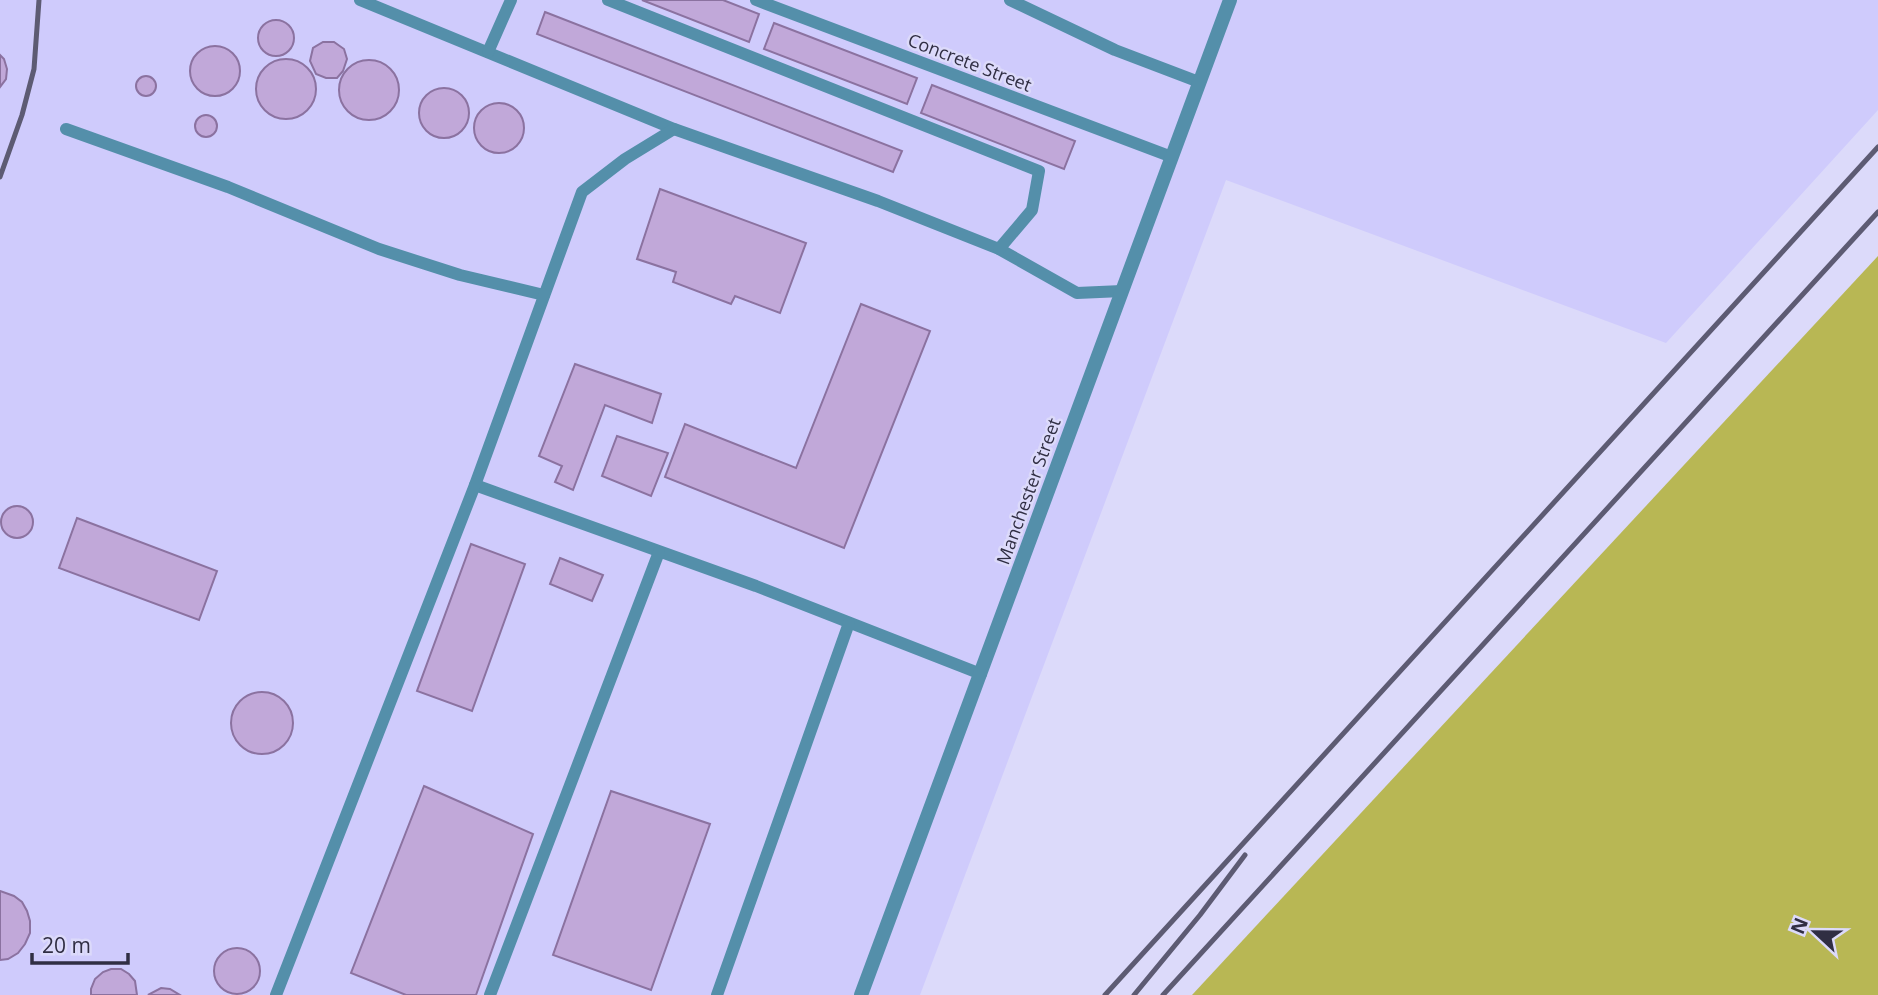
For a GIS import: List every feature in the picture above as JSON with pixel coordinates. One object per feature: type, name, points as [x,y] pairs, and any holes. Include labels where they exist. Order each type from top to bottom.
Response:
[{"type":"street","name":"Manchester Street","points":[[861,995],[1230,0]]},
{"type":"lane","points":[[360,0],[674,129],[878,201],[999,249],[1077,293],[1122,291]]},
{"type":"lane","points":[[488,52],[511,0]]},
{"type":"lane","points":[[608,0],[1039,171],[1032,210],[999,249]]},
{"type":"lane","name":"Concrete Street","points":[[757,0],[1172,157]]},
{"type":"lane","points":[[1010,0],[1115,50],[1199,82]]},
{"type":"lane","points":[[65,129],[228,187],[379,249],[460,275],[544,295]]},
{"type":"lane","points":[[276,995],[475,485],[582,192],[625,159],[674,129]]},
{"type":"lane","points":[[475,485],[755,586],[981,674]]},
{"type":"lane","points":[[490,995],[659,552]]},
{"type":"lane","points":[[717,995],[849,623]]},
{"type":"shaded area","points":[[0,0],[1878,0],[1878,110],[1666,343],[1226,180],[920,995],[0,995]]},
{"type":"shaded area","points":[[1878,256],[1878,995],[1192,995]]},
{"type":"building","points":[[642,0],[723,0],[759,14],[749,42]]},
{"type":"building","points":[[545,12],[902,151],[893,172],[537,34]]},
{"type":"building","points":[[276,20],[289,25],[294,38],[289,51],[276,56],[263,51],[258,38],[263,25]]},
{"type":"building","points":[[774,23],[917,78],[907,104],[764,49]]},
{"type":"building","points":[[323,42],[334,42],[344,49],[347,59],[337,78],[316,74],[310,61],[313,48]]},
{"type":"building","points":[[215,46],[233,53],[240,71],[233,89],[215,96],[197,89],[190,71],[197,53]]},
{"type":"building","points":[[0,55],[7,69],[6,79],[0,87]]},
{"type":"building","points":[[280,59],[292,59],[311,72],[316,89],[314,101],[303,114],[292,119],[280,119],[261,106],[256,95],[256,83],[269,64]]},
{"type":"building","points":[[363,60],[375,60],[394,73],[399,90],[397,102],[386,115],[375,120],[363,120],[344,107],[339,96],[339,84],[352,65]]},
{"type":"building","points":[[146,76],[153,79],[156,86],[153,93],[146,96],[139,93],[136,86],[139,79]]},
{"type":"building","points":[[932,85],[1075,141],[1064,169],[921,113]]},
{"type":"building","points":[[444,88],[462,95],[469,113],[462,131],[444,138],[426,131],[419,113],[426,95]]},
{"type":"building","points":[[499,103],[517,110],[524,128],[517,146],[499,153],[481,146],[474,128],[481,110]]},
{"type":"building","points":[[206,115],[214,118],[217,126],[214,134],[206,137],[198,134],[195,126],[198,118]]},
{"type":"building","points":[[660,189],[806,243],[780,313],[735,296],[731,304],[673,282],[676,272],[637,259]]},
{"type":"building","points":[[861,304],[930,331],[844,548],[665,477],[685,424],[796,468]]},
{"type":"building","points":[[575,364],[661,394],[652,423],[605,405],[573,490],[555,482],[562,466],[539,456]]},
{"type":"building","points":[[617,436],[668,453],[651,496],[602,476]]},
{"type":"building","points":[[17,506],[29,510],[33,522],[29,534],[17,538],[5,534],[1,522],[5,510]]},
{"type":"building","points":[[77,518],[217,571],[199,620],[59,568]]},
{"type":"building","points":[[471,544],[525,564],[472,711],[417,691]]},
{"type":"building","points":[[560,558],[603,575],[592,601],[550,584]]},
{"type":"building","points":[[262,692],[284,701],[293,723],[284,745],[262,754],[240,745],[231,723],[240,701]]},
{"type":"building","points":[[424,786],[533,834],[476,995],[406,995],[351,973]]},
{"type":"building","points":[[611,791],[710,824],[651,990],[553,955]]},
{"type":"building","points":[[0,891],[22,902],[30,921],[30,933],[18,953],[0,960]]},
{"type":"building","points":[[237,948],[253,955],[260,971],[253,987],[237,994],[221,987],[214,971],[221,955]]},
{"type":"building","points":[[111,969],[121,969],[129,974],[135,981],[137,995],[91,995],[95,979]]},
{"type":"building","points":[[161,988],[170,989],[180,995],[148,995]]},
{"type":"railway","points":[[0,177],[22,115],[34,69],[39,0]]},
{"type":"railway","points":[[1105,995],[1878,147]]},
{"type":"railway","points":[[1163,995],[1878,212]]},
{"type":"railway","points":[[1134,995],[1245,855]]}]
